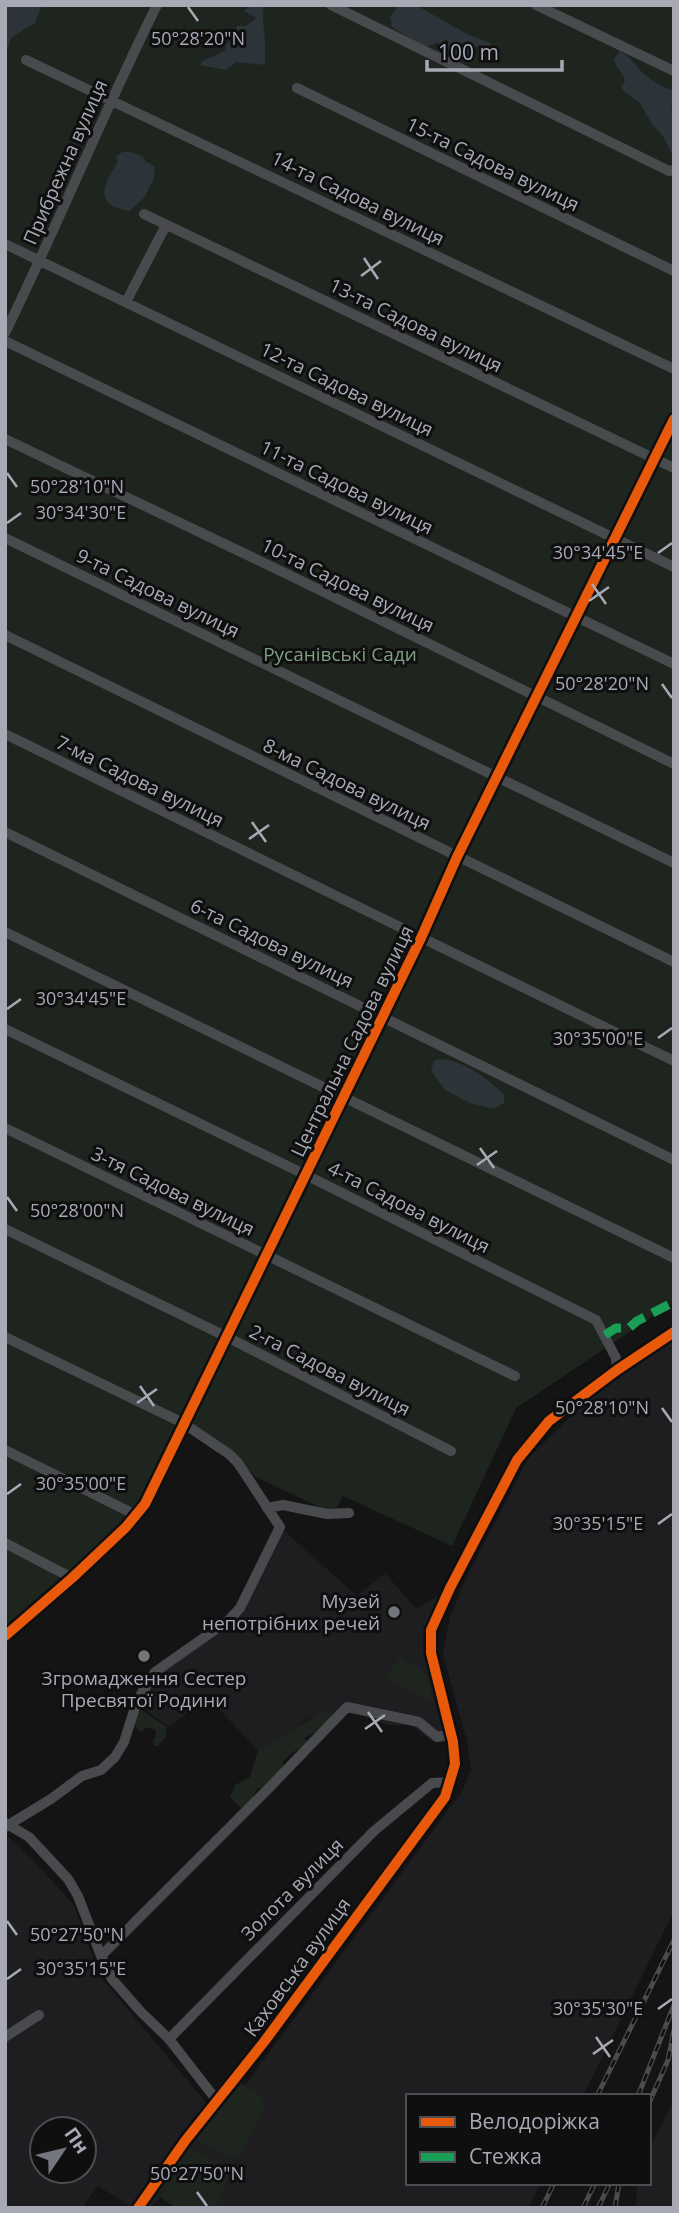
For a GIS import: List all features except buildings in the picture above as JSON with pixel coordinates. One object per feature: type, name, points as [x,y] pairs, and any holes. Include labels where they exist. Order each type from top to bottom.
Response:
[{"type":"main road","name":"Центральна Садова вулиця","points":[[5,1636],[72,1578],[145,1504],[421,938],[496,777],[674,419]]},
{"type":"street","name":"Прибрежна вулиця","points":[[5,333],[157,5]]},
{"type":"street","points":[[331,5],[669,171],[674,170]]},
{"type":"street","points":[[536,5],[674,71]]},
{"type":"street","name":"14-та Садова вулиця","points":[[26,60],[674,369]]},
{"type":"street","name":"15-та Садова вулиця","points":[[297,88],[674,271]]},
{"type":"street","name":"13-та Садова вулиця","points":[[144,214],[674,468]]},
{"type":"street","points":[[127,302],[166,225]]},
{"type":"street","name":"12-та Садова вулиця","points":[[5,244],[674,567]]},
{"type":"street","name":"11-та Садова вулиця","points":[[5,341],[674,664]]},
{"type":"street","name":"10-та Садова вулиця","points":[[5,439],[674,764]]},
{"type":"street","name":"9-та Садова вулиця","points":[[5,538],[674,863]]},
{"type":"street","name":"8-ма Садова вулиця","points":[[5,635],[674,962]]},
{"type":"street","name":"7-ма Садова вулиця","points":[[5,734],[674,1061]]},
{"type":"street","name":"6-та Садова вулиця","points":[[5,832],[674,1160]]},
{"type":"street","points":[[5,932],[674,1258]]},
{"type":"street","name":"4-та Садова вулиця","points":[[5,1029],[596,1320],[616,1358],[617,1370]]},
{"type":"street","name":"3-тя Садова вулиця","points":[[5,1128],[515,1376]]},
{"type":"street","name":"2-га Садова вулиця","points":[[5,1229],[225,1336],[451,1451]]},
{"type":"street","name":"Каховська вулиця","points":[[138,2208],[185,2141],[218,2102],[444,1797],[455,1764],[451,1734],[431,1653],[431,1630],[517,1460],[549,1420],[674,1332]]},
{"type":"street","points":[[5,1337],[183,1423],[229,1454],[281,1527],[240,1608],[229,1620],[155,1672],[137,1701],[124,1742],[115,1757],[105,1767],[82,1776],[51,1799],[7,1824],[29,1837],[68,1879],[78,1896],[100,1956],[112,1979],[169,2039],[218,2102]]},
{"type":"street","points":[[5,1450],[136,1515]]},
{"type":"street","points":[[267,1508],[287,1505],[327,1514],[349,1513]]},
{"type":"street","points":[[5,1543],[72,1578]]},
{"type":"street","points":[[100,1956],[347,1707],[419,1722],[437,1737],[451,1734]]},
{"type":"street","name":"Золота вулиця","points":[[169,2039],[374,1830],[432,1783],[451,1782]]},
{"type":"street","points":[[5,2038],[39,2015]]},
{"type":"shaded area","points":[[5,5],[42,5],[35,23],[12,37],[5,54]]},
{"type":"shaded area","points":[[250,5],[264,5],[266,65],[236,62],[226,70],[200,65],[225,51],[226,44],[237,36],[232,34],[237,26],[246,26],[256,18],[244,11]]},
{"type":"shaded area","points":[[416,5],[467,34],[492,44],[486,48],[478,46],[471,49],[468,58],[460,61],[451,53],[438,52],[439,42],[425,47],[392,27],[390,17],[397,7]]},
{"type":"shaded area","points":[[620,51],[649,78],[674,91],[674,106],[671,108],[674,117],[674,159],[663,136],[639,102],[621,87],[625,81],[614,59]]},
{"type":"shaded area","points":[[128,151],[142,156],[155,168],[153,182],[145,197],[129,211],[110,204],[104,193],[108,178],[118,162],[116,157]]},
{"type":"shaded area","points":[[439,1059],[457,1062],[483,1077],[504,1095],[504,1103],[494,1109],[470,1103],[445,1090],[431,1071],[434,1061]]},
{"type":"shaded area","points":[[674,1339],[674,1911],[584,2094],[406,2094],[406,2185],[539,2185],[528,2208],[176,2208],[161,2197],[149,2208],[133,2208],[98,2186],[82,2208],[5,2208],[5,1840],[8,1837],[31,1858],[74,1905],[99,1975],[220,2119],[463,1790],[471,1769],[467,1741],[443,1654],[450,1617],[468,1574],[529,1457],[580,1408],[641,1359]]},
{"type":"shaded area","points":[[280,1527],[357,1596],[385,1573],[416,1609],[450,1588],[431,1630],[453,1742],[433,1742],[411,1725],[388,1725],[342,1708],[335,1714],[309,1718],[276,1743],[258,1750],[214,1704],[201,1703],[169,1727],[137,1701],[155,1672],[229,1621]]},
{"type":"shaded area","points":[[674,2099],[674,2208],[636,2208],[637,2185],[651,2185],[651,2146]]},
{"type":"green space","name":"Русанівські Сади","points":[[5,5],[674,5],[674,1302],[516,1408],[452,1546],[343,1496],[336,1509],[325,1510],[256,1477],[225,1446],[178,1419],[136,1510],[5,1630]]},
{"type":"green space","points":[[401,1656],[426,1674],[434,1704],[385,1677]]},
{"type":"green space","points":[[139,1708],[167,1727],[165,1738],[158,1746],[155,1746],[153,1741],[155,1730],[146,1727],[142,1732],[136,1728],[135,1720]]},
{"type":"green space","points":[[327,1711],[335,1714],[316,1732],[304,1738],[308,1742],[284,1760],[282,1763],[285,1767],[266,1787],[257,1789],[249,1805],[241,1808],[230,1797],[235,1785],[250,1777],[258,1750]]},
{"type":"green space","points":[[241,2083],[257,2092],[267,2104],[239,2159],[200,2143],[197,2136]]},
{"type":"green space","points":[[190,2149],[232,2171],[213,2208],[176,2208],[161,2197],[166,2190],[165,2175],[184,2152]]},
{"type":"railway","points":[[598,2094],[674,1940]]},
{"type":"railway","points":[[639,2094],[674,2005]]},
{"type":"railway","points":[[651,2098],[668,2060],[674,2030]]},
{"type":"railway","points":[[542,2208],[553,2185]]},
{"type":"railway","points":[[583,2208],[594,2185]]},
{"type":"railway","points":[[598,2208],[609,2185]]},
{"type":"railway","points":[[615,2208],[619,2185]]},
{"type":"marked path","points":[[605,1335],[616,1328],[629,1328],[674,1302]]},
{"type":"cycle path","points":[[5,1636],[72,1578],[126,1527],[145,1504],[421,938],[457,857],[674,419]]},
{"type":"cycle path","points":[[138,2208],[185,2141],[264,2042],[445,1797],[455,1764],[453,1742],[431,1653],[431,1630],[517,1460],[549,1421],[617,1370],[674,1332]]},
{"type":"place","name":"Музей непотрібних речей","points":[[394,1612]]},
{"type":"place","name":"Згромадження Сестер Пресвятої Родини","points":[[144,1656]]}]
